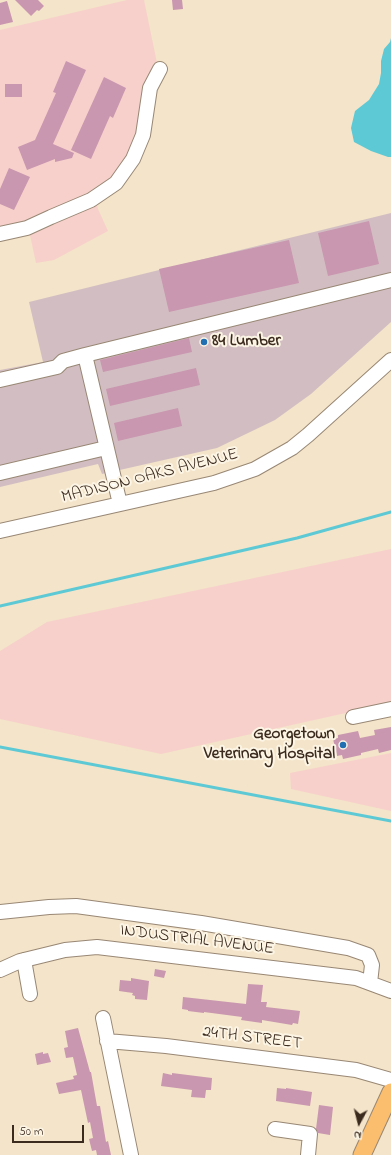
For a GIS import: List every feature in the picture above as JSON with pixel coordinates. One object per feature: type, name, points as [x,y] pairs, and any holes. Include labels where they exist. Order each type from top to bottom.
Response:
[{"type":"main road","points":[[362,1155],[391,1092]]},
{"type":"street","points":[[0,234],[27,228],[51,218],[91,200],[116,183],[133,159],[143,135],[150,88],[160,69]]},
{"type":"street","points":[[0,380],[57,367],[63,361],[85,355],[391,280]]},
{"type":"street","points":[[85,355],[120,504]]},
{"type":"street","name":"MADISON OAKS AVENUE","points":[[0,532],[221,481],[255,469],[292,448],[308,436],[391,360]]},
{"type":"street","points":[[0,473],[106,448]]},
{"type":"street","points":[[353,717],[391,709]]},
{"type":"street","points":[[0,912],[76,906],[201,923],[348,948],[368,955],[372,965],[370,983]]},
{"type":"street","name":"INDUSTRIAL AVENUE","points":[[0,970],[24,960],[66,950],[97,947],[356,978],[391,991]]},
{"type":"street","points":[[24,960],[30,994]]},
{"type":"street","points":[[102,1018],[131,1155]]},
{"type":"street","name":"24TH STREET","points":[[107,1040],[356,1070],[391,1080]]},
{"type":"street","points":[[275,1129],[310,1134],[308,1155]]},
{"type":"shaded area","points":[[127,0],[144,0],[157,63],[142,94],[142,109],[132,154],[103,188],[108,198],[97,205],[108,231],[54,260],[36,263],[30,235],[25,235],[0,227],[0,30]]},
{"type":"shaded area","name":"84 Lumber","points":[[391,213],[391,322],[311,394],[275,420],[217,448],[102,474],[98,464],[0,487],[0,370],[43,362],[29,302]]},
{"type":"shaded area","points":[[391,549],[391,703],[161,754],[0,719],[0,651],[47,622]]},
{"type":"shaded area","points":[[391,753],[391,811],[291,789],[290,773]]},
{"type":"water","points":[[391,38],[391,157],[388,157],[371,151],[354,142],[351,128],[355,111],[369,100],[379,84],[381,61],[384,49],[390,42]]},
{"type":"building","points":[[15,0],[38,0],[44,6],[31,16]]},
{"type":"building","points":[[172,0],[182,0],[183,9],[173,10]]},
{"type":"building","points":[[7,1],[13,22],[0,25],[0,3]]},
{"type":"building","points":[[66,61],[86,70],[53,144],[74,153],[72,158],[55,162],[55,159],[27,170],[18,147],[35,140],[56,93],[53,92]]},
{"type":"building","points":[[104,77],[126,88],[113,118],[110,116],[91,159],[71,150]]},
{"type":"building","points":[[5,84],[22,84],[22,97],[5,97]]},
{"type":"building","points":[[9,168],[30,177],[14,210],[0,204],[0,189]]},
{"type":"building","points":[[369,221],[379,264],[328,276],[318,233]]},
{"type":"building","points":[[289,240],[299,283],[169,312],[159,269]]},
{"type":"building","points":[[189,338],[192,352],[103,372],[100,360]]},
{"type":"building","points":[[196,368],[200,385],[110,406],[106,389]]},
{"type":"building","points":[[178,408],[182,426],[118,441],[114,423]]},
{"type":"building","points":[[391,727],[391,750],[379,753],[378,749],[343,759],[342,755],[337,756],[333,739],[338,738],[338,735],[358,731],[360,738],[375,735],[374,730]]},
{"type":"building","points":[[155,969],[166,971],[164,978],[154,976]]},
{"type":"building","points":[[131,978],[149,981],[147,1000],[135,999],[135,996],[132,995],[133,993],[119,991],[120,980],[131,981]]},
{"type":"building","points":[[248,984],[263,985],[261,1002],[267,1002],[266,1007],[300,1011],[298,1024],[293,1023],[292,1025],[262,1020],[262,1023],[241,1020],[242,1017],[182,1009],[183,997],[246,1004]]},
{"type":"building","points":[[78,1028],[91,1072],[97,1106],[100,1106],[106,1142],[108,1141],[111,1155],[97,1155],[96,1150],[92,1151],[89,1139],[93,1138],[90,1122],[88,1123],[81,1090],[59,1094],[56,1083],[74,1079],[73,1076],[77,1075],[73,1057],[66,1058],[64,1048],[68,1047],[65,1031]]},
{"type":"building","points":[[43,1052],[43,1054],[48,1053],[51,1062],[37,1065],[35,1054]]},
{"type":"building","points":[[163,1073],[212,1078],[211,1090],[206,1090],[205,1098],[191,1097],[192,1090],[161,1086]]},
{"type":"building","points":[[277,1088],[312,1092],[310,1106],[276,1101]]},
{"type":"building","points":[[319,1105],[333,1107],[330,1135],[318,1133],[316,1129]]},
{"type":"waterway","points":[[0,606],[297,538],[391,512]]},
{"type":"waterway","points":[[0,747],[391,821]]},
{"type":"place","name":"84 Lumber","points":[[204,342]]},
{"type":"place","name":"Georgetown Veterinary Hospital","points":[[343,745]]}]
